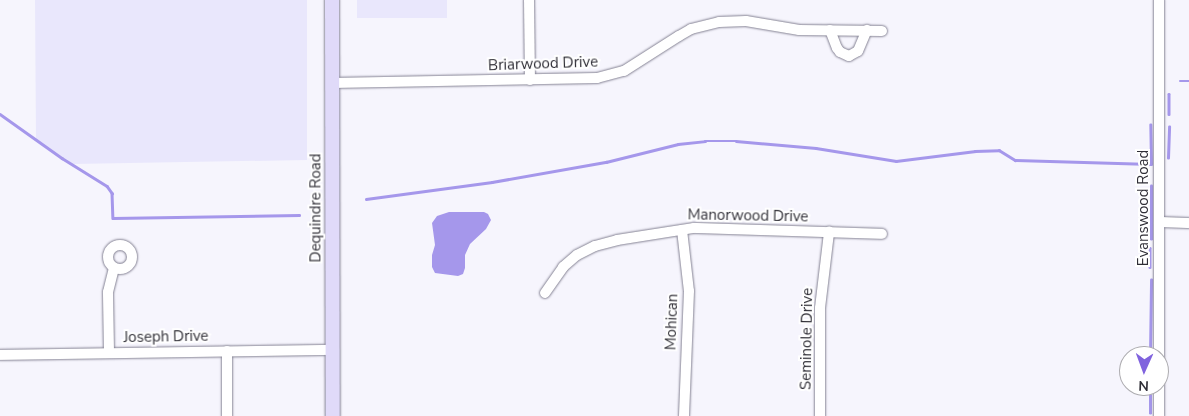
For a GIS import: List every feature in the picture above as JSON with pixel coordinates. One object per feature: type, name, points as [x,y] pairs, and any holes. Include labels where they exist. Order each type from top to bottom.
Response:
[{"type":"main road","name":"Dequindre Road","points":[[332,0],[333,416]]},
{"type":"street","points":[[529,0],[530,80]]},
{"type":"street","name":"Evanswood Road","points":[[1159,0],[1159,416]]},
{"type":"street","name":"Briarwood Drive","points":[[332,83],[581,79],[612,75],[636,65],[691,29],[718,22],[746,22],[788,29],[882,30]]},
{"type":"street","points":[[830,30],[837,48],[840,52],[849,56],[858,51],[867,30]]},
{"type":"street","points":[[1159,222],[1189,222]]},
{"type":"street","name":"Manorwood Drive","points":[[545,293],[563,267],[588,249],[616,240],[707,228],[882,234]]},
{"type":"street","name":"Mohican","points":[[682,230],[689,291],[684,416]]},
{"type":"street","name":"Seminole Drive","points":[[820,416],[820,308],[829,232]]},
{"type":"street","points":[[109,352],[108,292],[114,268]]},
{"type":"street","name":"Joseph Drive","points":[[0,355],[333,350]]},
{"type":"street","points":[[227,351],[227,416]]},
{"type":"shaded area","points":[[35,0],[307,0],[307,160],[73,164],[36,139]]},
{"type":"shaded area","points":[[357,0],[447,0],[447,18],[357,18]]},
{"type":"shaded area","points":[[449,212],[484,212],[488,214],[491,220],[486,229],[470,244],[465,255],[463,274],[458,276],[435,273],[432,267],[432,255],[435,245],[432,223],[437,216]]},
{"type":"waterway","points":[[1180,81],[1189,81]]},
{"type":"waterway","points":[[1169,94],[1169,114]]},
{"type":"waterway","points":[[0,114],[62,158],[107,186],[112,193],[113,218],[299,215]]},
{"type":"waterway","points":[[366,199],[492,182],[606,162],[678,144],[705,141],[736,141],[816,148],[896,161],[975,151],[999,150],[1015,160],[1151,164],[1150,125]]},
{"type":"waterway","points":[[1168,158],[1169,127]]},
{"type":"waterway","points":[[1151,186],[1151,239]]},
{"type":"waterway","points":[[1150,248],[1150,267]]},
{"type":"waterway","points":[[1150,346],[1151,280]]},
{"type":"waterway","points":[[1150,396],[1150,413]]}]
